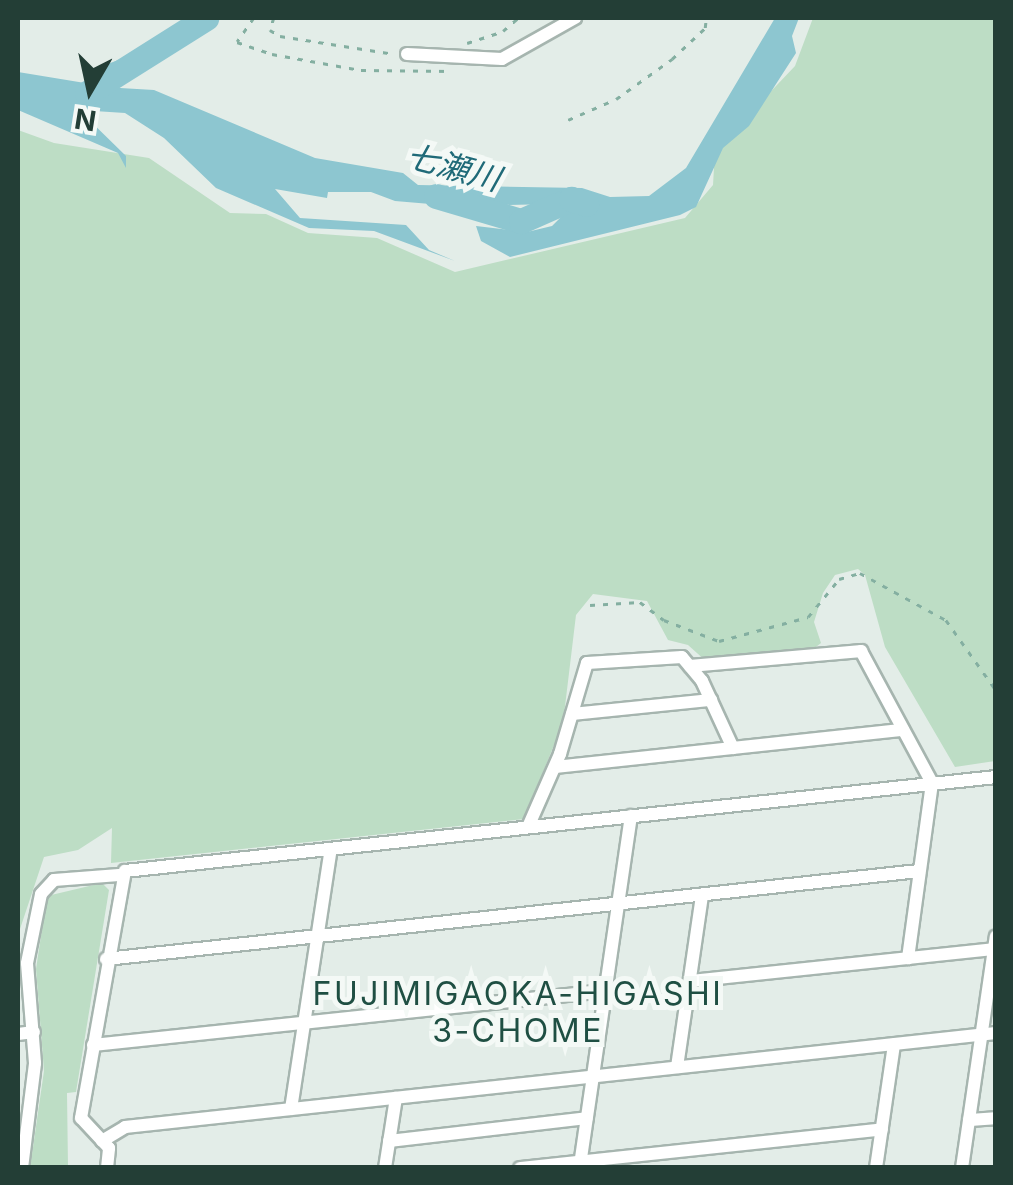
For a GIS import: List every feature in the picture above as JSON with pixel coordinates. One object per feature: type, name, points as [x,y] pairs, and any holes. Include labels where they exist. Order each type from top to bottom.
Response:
[{"type":"street","points":[[408,54],[502,59],[575,18]]},
{"type":"street","points":[[690,666],[857,648],[932,784],[908,958]]},
{"type":"street","points":[[528,827],[554,767],[587,663],[678,655],[690,666],[711,700],[733,748]]},
{"type":"street","points":[[572,714],[711,700]]},
{"type":"street","points":[[554,767],[904,730]]},
{"type":"street","points":[[22,1168],[34,1032],[24,950],[41,894],[50,884],[996,776]]},
{"type":"street","points":[[580,1164],[631,816]]},
{"type":"street","points":[[291,1109],[331,849]]},
{"type":"street","points":[[106,959],[919,871]]},
{"type":"street","points":[[107,1168],[109,1148],[81,1122],[119,875]]},
{"type":"street","points":[[676,1068],[702,894]]},
{"type":"street","points":[[690,982],[908,958],[994,943],[988,1034],[962,1168]]},
{"type":"street","points":[[93,1045],[606,990]]},
{"type":"street","points":[[18,1034],[34,1032]]},
{"type":"street","points":[[102,1141],[125,1127],[988,1034]]},
{"type":"street","points":[[876,1168],[894,1044]]},
{"type":"street","points":[[385,1168],[396,1098]]},
{"type":"street","points":[[390,1141],[587,1118]]},
{"type":"street","points":[[969,1120],[996,1118]]},
{"type":"street","points":[[520,1168],[882,1129]]},
{"type":"street","points":[[662,1168],[664,1152]]},
{"type":"path","points":[[254,18],[237,42],[272,54],[360,70],[458,70]]},
{"type":"path","points":[[274,18],[270,30],[280,36],[408,54]]},
{"type":"path","points":[[459,45],[502,31],[518,18]]},
{"type":"path","points":[[568,120],[616,98],[672,59],[704,28],[706,18]]},
{"type":"path","points":[[590,606],[640,602],[698,636],[724,641],[808,617],[839,579],[860,574],[946,620],[996,690]]},
{"type":"green space","points":[[813,18],[995,18],[995,761],[955,767],[885,647],[865,575],[858,569],[835,575],[823,593],[814,622],[821,643],[812,650],[707,662],[688,645],[668,640],[647,601],[593,594],[576,615],[563,723],[524,819],[111,863],[112,828],[78,850],[44,857],[18,935],[18,130],[54,143],[149,158],[230,213],[266,214],[308,233],[377,238],[455,272],[685,218],[713,185],[715,150],[795,66]]},
{"type":"green space","points":[[102,883],[109,890],[76,1092],[67,1093],[68,1167],[30,1168],[44,1071],[36,969],[47,896]]},
{"type":"water","points":[[196,18],[206,18],[182,44],[115,69],[103,87],[154,90],[315,158],[403,173],[418,185],[582,188],[610,197],[649,196],[686,168],[775,18],[799,18],[792,36],[796,53],[749,126],[723,148],[696,207],[680,215],[510,257],[481,241],[476,226],[527,232],[552,226],[561,217],[553,204],[454,206],[395,201],[371,192],[328,192],[327,198],[275,189],[300,218],[406,225],[429,250],[455,261],[374,231],[309,228],[216,188],[164,138],[125,113],[79,110],[126,156],[126,168],[118,153],[18,110],[18,72],[91,84],[105,65],[174,39]]},
{"type":"waterway","points":[[87,93],[206,18]]},
{"type":"waterway","name":"七瀬川","points":[[436,196],[521,221],[571,199],[586,204]]},
{"type":"district","name":"FUJIMIGAOKA-HIGASHI 3-CHOME","points":[[518,1014]]}]
